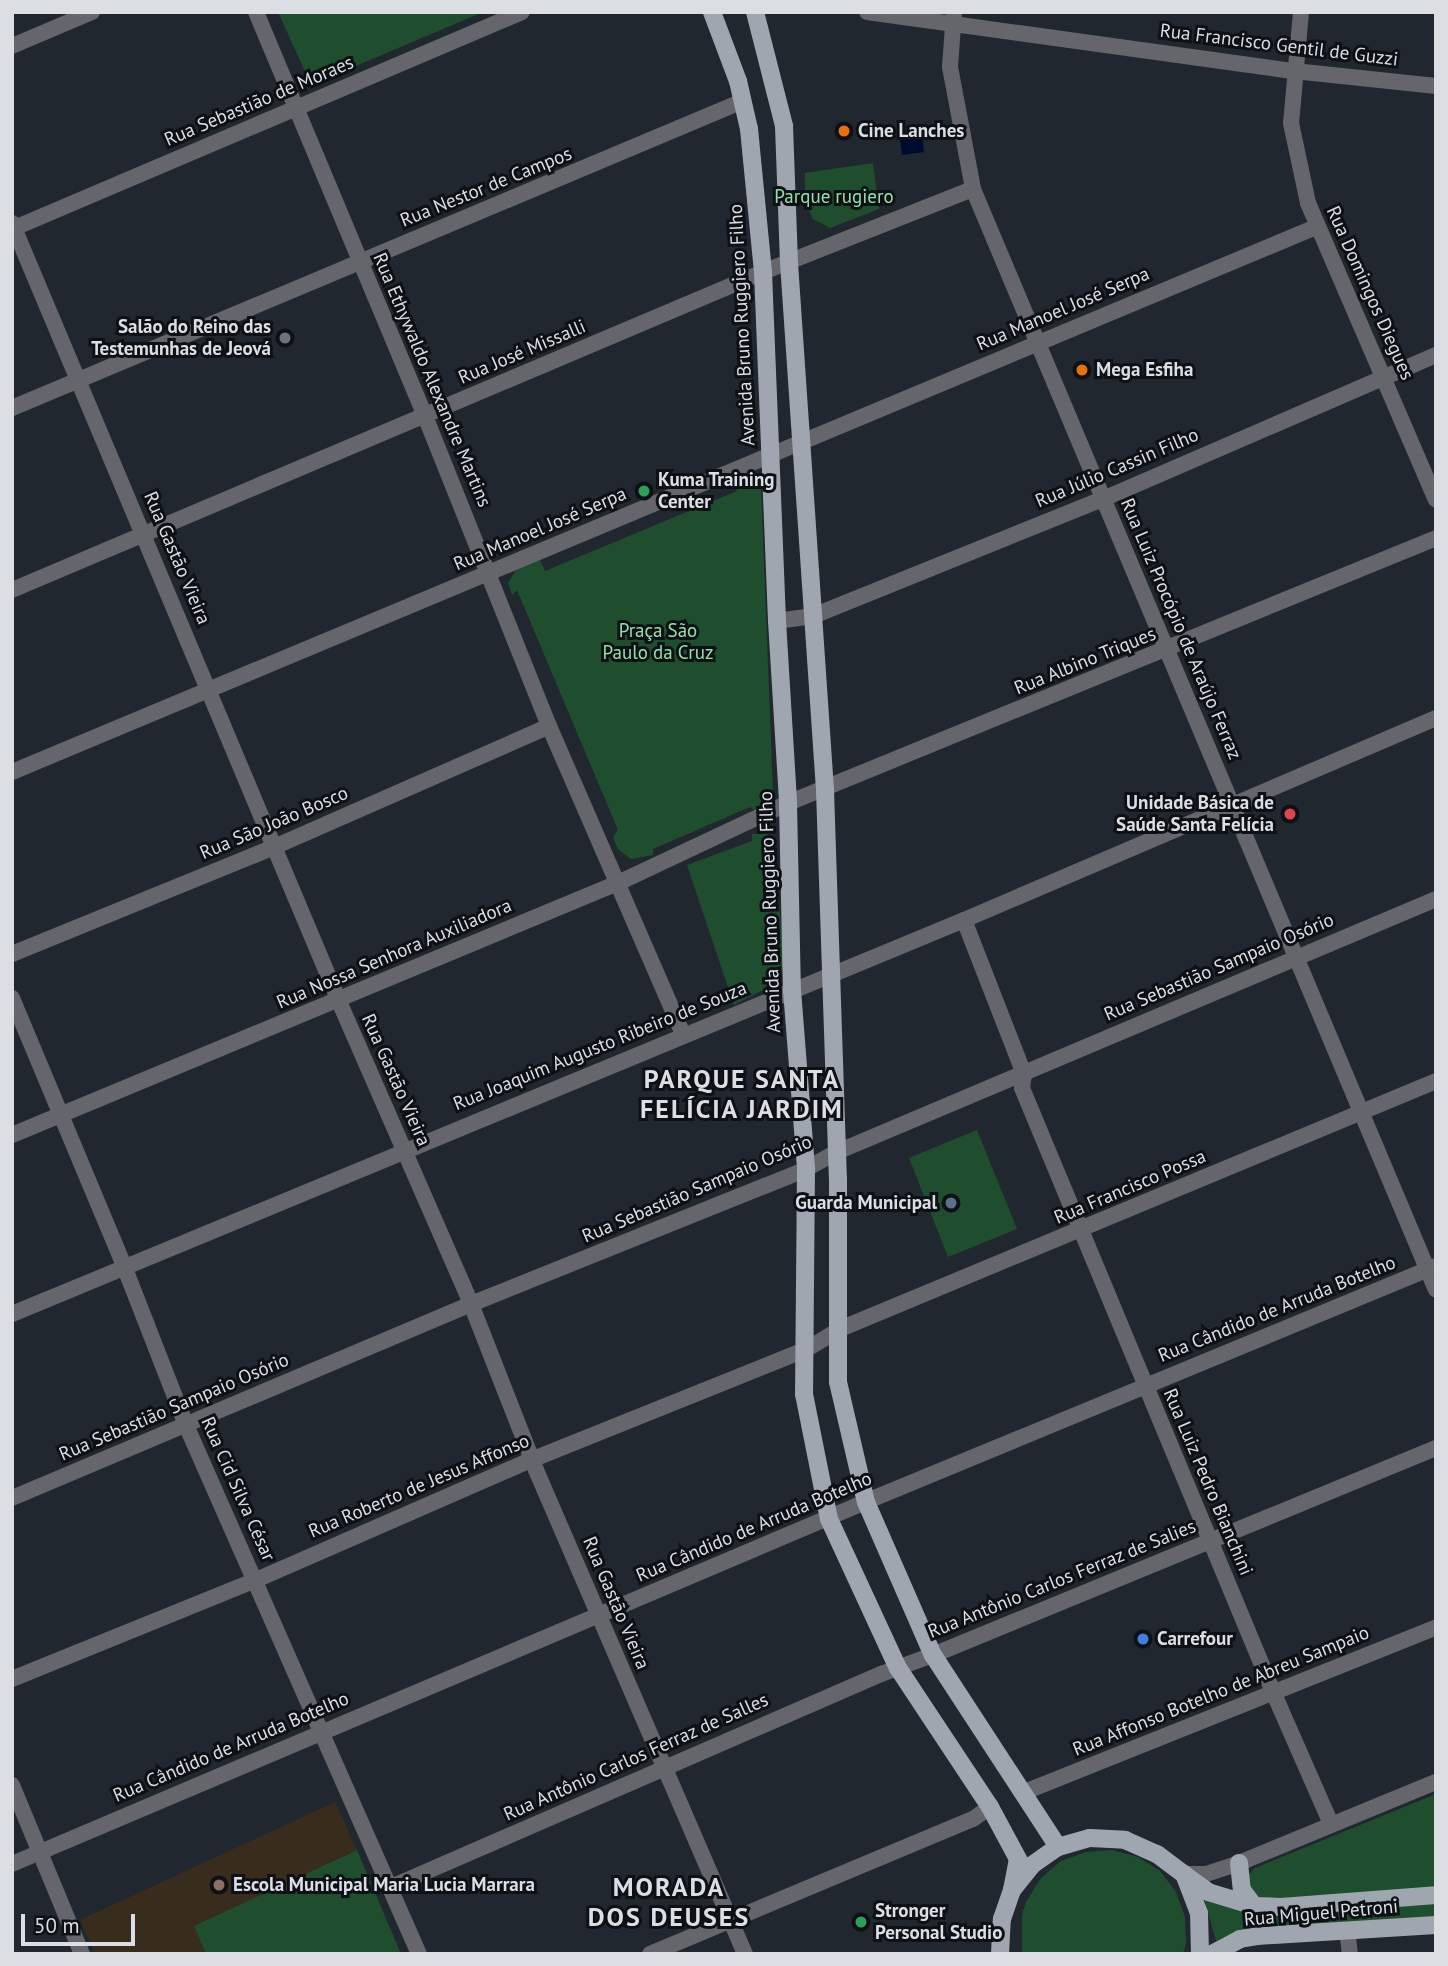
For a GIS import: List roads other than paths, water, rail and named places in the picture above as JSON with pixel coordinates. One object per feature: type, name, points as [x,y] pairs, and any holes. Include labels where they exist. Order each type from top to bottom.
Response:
[{"type":"main road","name":"Avenida Bruno Ruggiero Filho","points":[[712,12],[743,101],[754,156],[763,272],[769,454],[788,803],[792,990],[806,1169],[807,1349],[804,1394],[829,1519],[898,1668],[990,1807],[1018,1859],[1012,1890]]},
{"type":"main road","points":[[755,12],[784,126],[789,263],[825,789],[837,1152],[840,1329],[838,1382],[866,1502],[933,1655],[1058,1847],[1032,1865],[1012,1890],[1002,1919],[1000,1954]]},
{"type":"main road","name":"Rua Miguel Petroni","points":[[1058,1847],[1090,1838],[1125,1840],[1157,1854],[1208,1892],[1254,1906],[1281,1907],[1436,1895]]},
{"type":"main road","points":[[1239,1863],[1242,1890],[1254,1906]]},
{"type":"main road","points":[[1184,1874],[1199,1913],[1200,1954]]},
{"type":"main road","name":"Rua Miguel Petroni","points":[[1212,1954],[1240,1939],[1257,1936],[1436,1925]]},
{"type":"street","points":[[12,46],[92,12]]},
{"type":"street","name":"Rua Ethywaldo Alexandre Martins","points":[[256,12],[425,416],[549,726],[620,882],[683,1034]]},
{"type":"street","name":"Rua Sebastião de Moraes","points":[[13,227],[522,12]]},
{"type":"street","name":"Rua Francisco Gentil de Guzzi","points":[[867,12],[954,18],[1294,71],[1436,86]]},
{"type":"street","name":"Rua Domingos Diegues","points":[[1301,12],[1291,123],[1308,202],[1316,227],[1436,500]]},
{"type":"street","name":"Rua Luiz Procópio de Araújo Ferraz","points":[[954,18],[948,53],[973,189],[1297,956],[1359,1112],[1432,1268],[1436,1290]]},
{"type":"street","name":"Rua Nestor de Campos","points":[[12,408],[743,101]]},
{"type":"street","name":"Rua José Missalli","points":[[12,590],[146,536],[763,272],[973,189]]},
{"type":"street","name":"Rua Gastão Vieira","points":[[13,227],[146,536],[338,999],[471,1304],[531,1460],[745,1954]]},
{"type":"street","name":"Rua Manoel José Serpa","points":[[12,772],[1316,227]]},
{"type":"street","name":"Rua Júlio Cassin Filho","points":[[777,621],[813,616],[1103,499],[1436,355]]},
{"type":"street","name":"Rua Albino Triques","points":[[788,803],[1436,538]]},
{"type":"street","name":"Rua Joaquim Augusto Ribeiro de Souza","points":[[12,1314],[404,1149],[964,920],[1436,718]]},
{"type":"street","name":"Rua São João Bosco","points":[[12,954],[274,847],[549,726]]},
{"type":"street","name":"Rua Nossa Senhora Auxiliadora","points":[[12,1135],[620,882],[788,803]]},
{"type":"street","name":"Rua Sebastião Sampaio Osório","points":[[12,1498],[471,1304],[806,1169],[837,1152],[1436,899]]},
{"type":"street","name":"Rua Luiz Pedro Bianchini","points":[[964,920],[1024,1074],[1022,1088],[1274,1694],[1331,1824]]},
{"type":"street","name":"Rua Cid Silva César","points":[[12,999],[124,1266],[186,1425],[419,1954]]},
{"type":"street","name":"Rua Francisco Possa","points":[[840,1329],[1436,1081]]},
{"type":"street","name":"Rua Cândido de Arruda Botelho","points":[[12,1864],[866,1502],[1432,1268]]},
{"type":"street","name":"Rua Roberto de Jesus Affonso","points":[[12,1679],[256,1580],[531,1460],[807,1349],[840,1329]]},
{"type":"street","name":"Rua Antônio Carlos Ferraz de Salies","points":[[898,1668],[1436,1448]]},
{"type":"street","name":"Rua Affonso Botelho de Abreu Sampaio","points":[[1021,1793],[1436,1627]]},
{"type":"street","name":"Rua Antônio Carlos Ferraz de Salles","points":[[391,1887],[664,1766],[898,1668]]},
{"type":"street","points":[[1184,1874],[1206,1874],[1239,1863],[1436,1783]]},
{"type":"street","points":[[12,1785],[82,1954]]},
{"type":"street","points":[[650,1954],[973,1818],[990,1807]]},
{"type":"street","points":[[1347,1930],[1350,1954]]},
{"type":"water","points":[[922,134],[924,152],[902,155],[900,138]]},
{"type":"place","name":"Cine Lanches","points":[[844,131]]},
{"type":"place","name":"Salão do Reino das Testemunhas de Jeová","points":[[285,338]]},
{"type":"place","name":"Mega Esfiha","points":[[1082,370]]},
{"type":"place","name":"Kuma Training Center","points":[[644,491]]},
{"type":"place","name":"Unidade Básica de Saúde Santa Felícia","points":[[1290,814]]},
{"type":"place","name":"Guarda Municipal","points":[[951,1203]]},
{"type":"place","name":"Carrefour","points":[[1143,1639]]},
{"type":"place","name":"Escola Municipal Maria Lucia Marrara","points":[[219,1885]]},
{"type":"place","name":"Stronger Personal Studio","points":[[861,1922]]},
{"type":"district","name":"PARQUE SANTA FELÍCIA JARDIM","points":[[742,1094]]},
{"type":"district","name":"MORADA DOS DEUSES","points":[[669,1902]]},
{"type":"park label","name":"Parque rugiero","points":[[834,197]]},
{"type":"park label","name":"Praça São Paulo da Cruz","points":[[658,642]]}]
